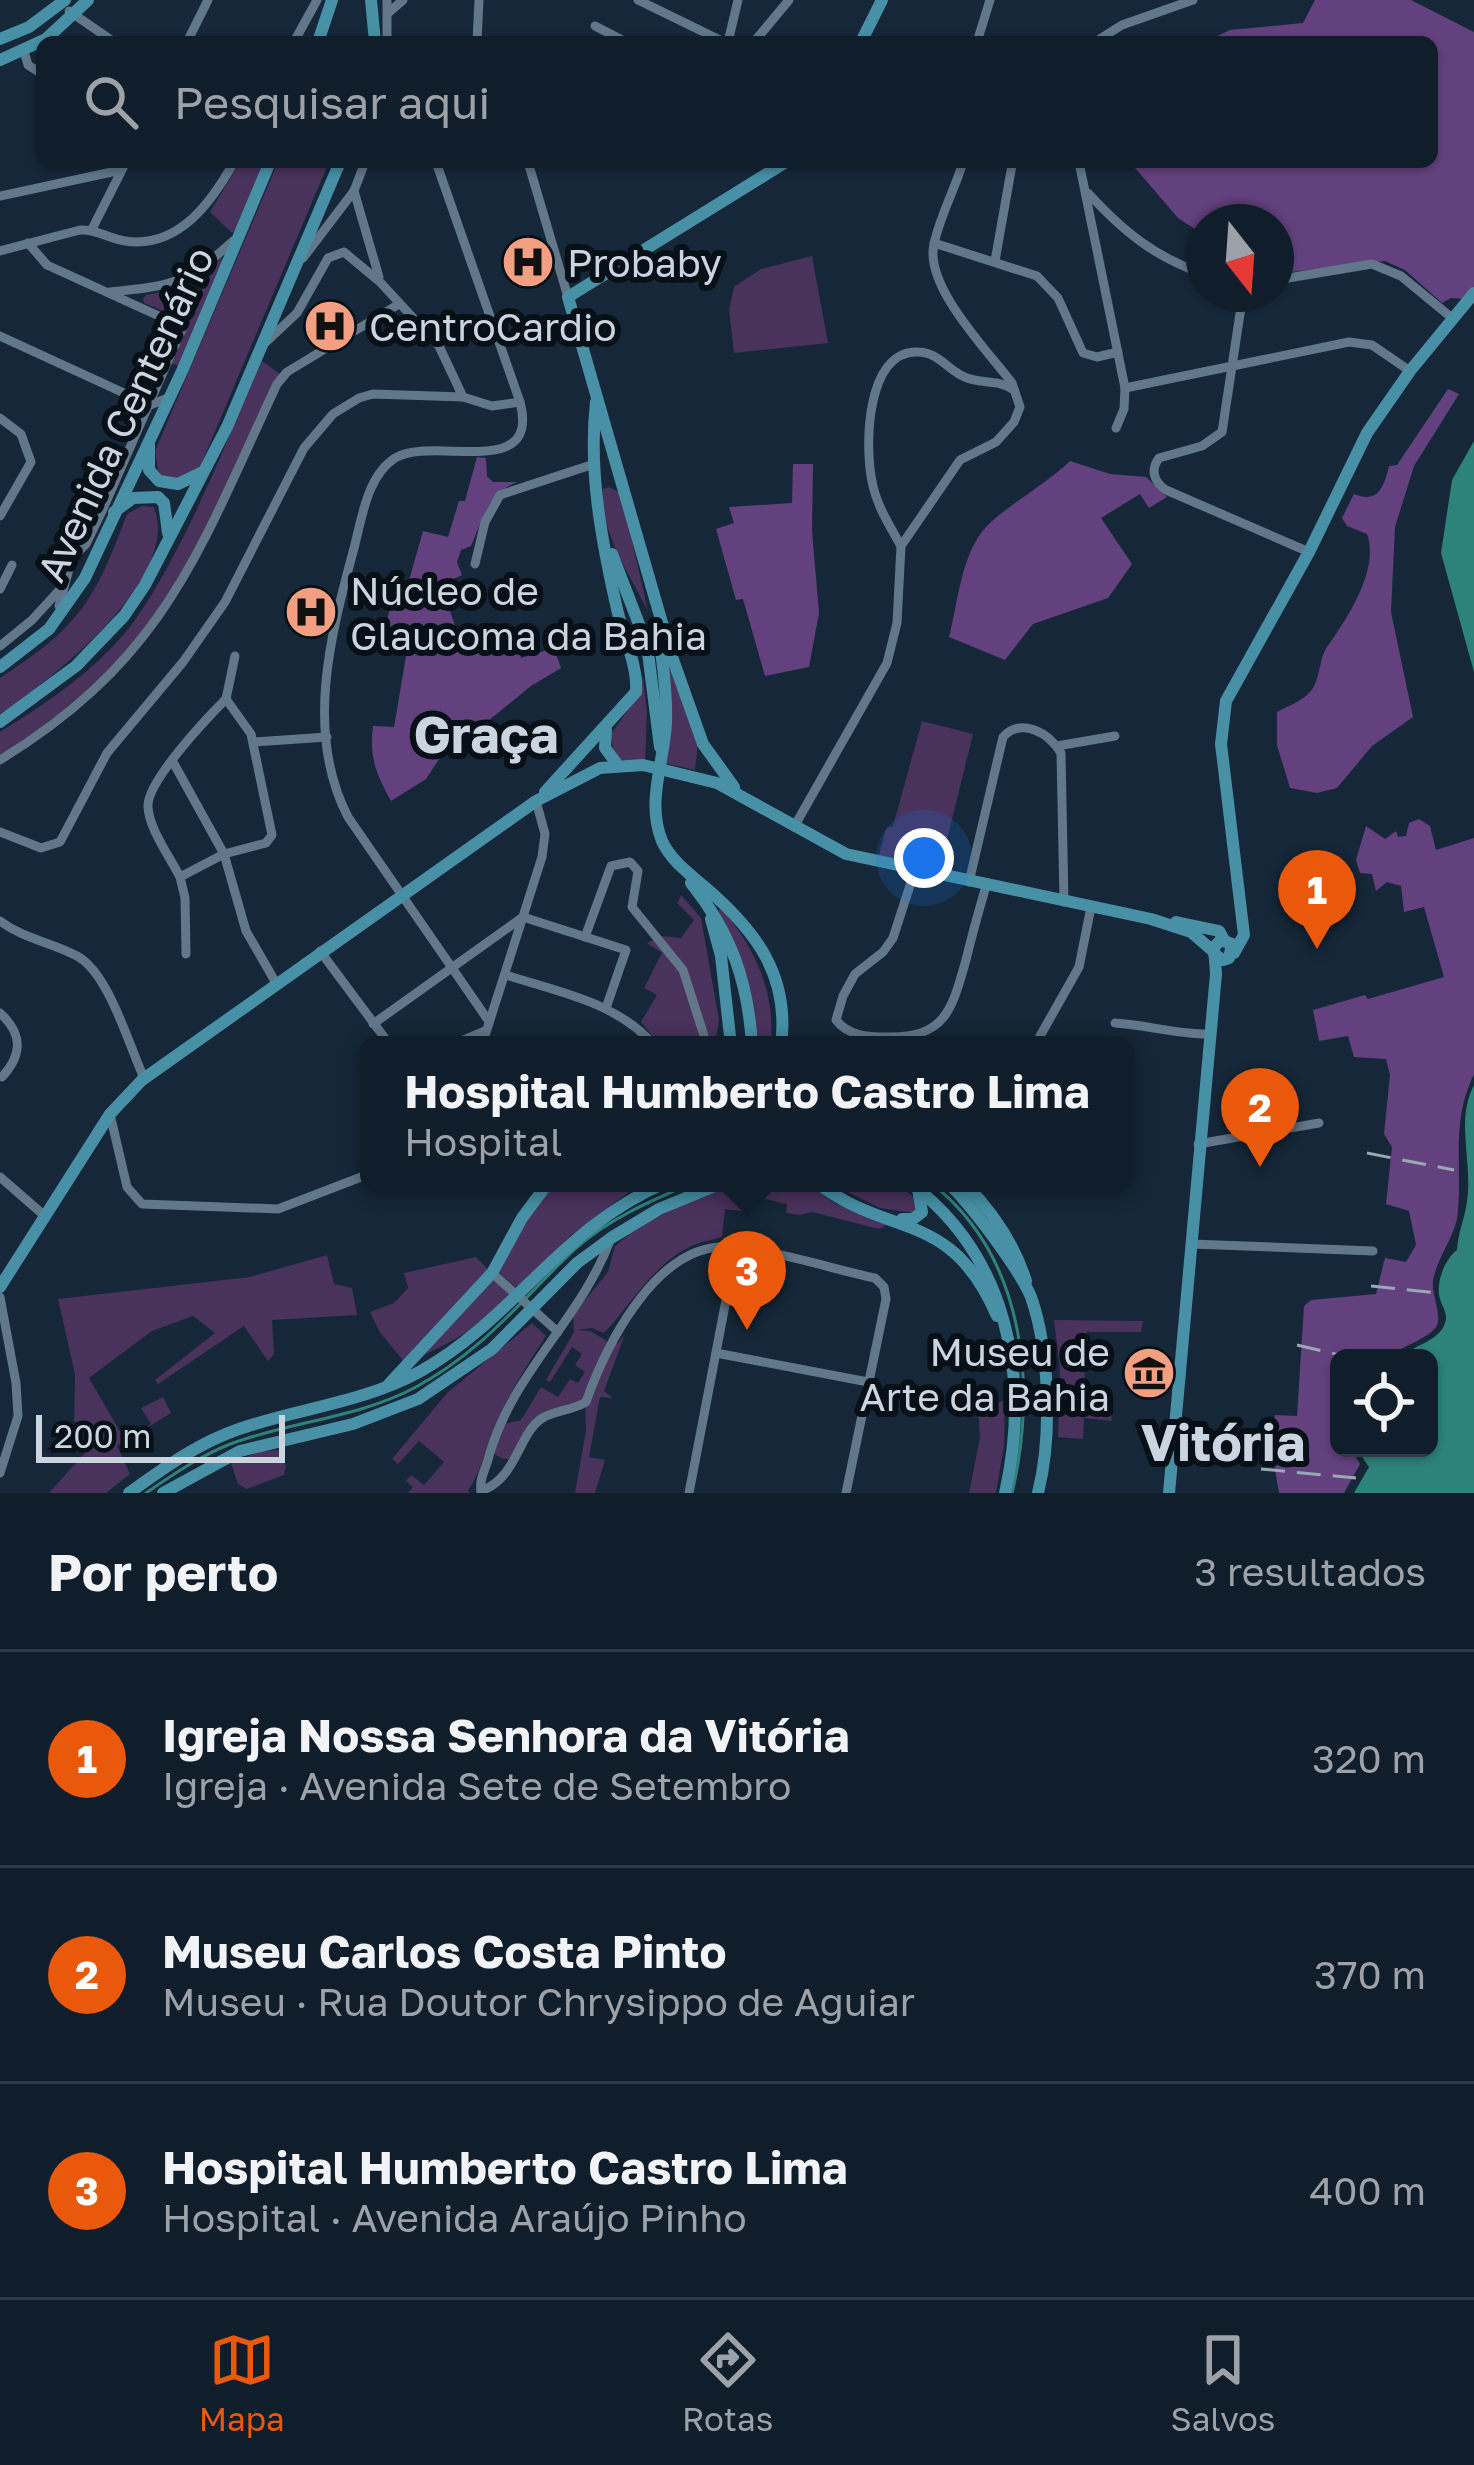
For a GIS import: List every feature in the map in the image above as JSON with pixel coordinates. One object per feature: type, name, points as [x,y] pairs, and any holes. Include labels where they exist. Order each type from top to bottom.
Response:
[{"type":"main road","points":[[50,36],[88,0]]},
{"type":"main road","points":[[371,0],[374,36]]},
{"type":"main road","points":[[864,36],[882,0]]},
{"type":"main road","points":[[864,36],[894,0]]},
{"type":"main road","points":[[0,39],[29,27],[63,2]]},
{"type":"main road","points":[[320,36],[326,3]]},
{"type":"main road","points":[[0,60],[36,44]]},
{"type":"main road","name":"Avenida Centenário","points":[[0,667],[49,629],[78,591],[268,168]]},
{"type":"main road","points":[[151,436],[149,470],[159,481],[198,478],[227,427],[337,168]]},
{"type":"main road","points":[[738,793],[703,744],[652,596],[613,442],[568,297],[776,168]]},
{"type":"main road","points":[[1151,919],[1191,932],[1223,960],[1244,934],[1221,744],[1222,714],[1367,433],[1409,371],[1474,293]]},
{"type":"main road","points":[[536,801],[631,700],[637,683],[618,613],[597,489],[596,399]]},
{"type":"main road","points":[[593,448],[602,437],[613,442]]},
{"type":"main road","points":[[0,722],[56,682],[124,616],[202,471]]},
{"type":"main road","points":[[597,489],[607,479],[624,484]]},
{"type":"main road","points":[[113,513],[133,498],[153,496],[163,501],[168,520],[162,551]]},
{"type":"main road","points":[[603,530],[644,633],[661,752]]},
{"type":"main road","points":[[652,596],[666,724],[656,820],[672,858],[705,901],[737,956],[749,1002],[751,1036]]},
{"type":"main road","points":[[606,728],[605,748],[617,764]]},
{"type":"main road","points":[[698,776],[703,744]]},
{"type":"main road","points":[[0,1287],[110,1114],[144,1078],[536,801],[617,764],[698,776],[738,793],[846,854],[1064,902],[1198,924],[1219,931],[1229,948]]},
{"type":"main road","points":[[672,858],[738,918],[768,958],[782,993],[781,1036]]},
{"type":"main road","points":[[705,901],[721,956],[729,1036]]},
{"type":"main road","points":[[1216,974],[1229,948]]},
{"type":"main road","points":[[1168,1493],[1191,1244],[1201,1203],[1198,1144],[1216,974],[1214,953]]},
{"type":"main road","points":[[384,1389],[492,1273],[541,1192]]},
{"type":"main road","points":[[129,1493],[178,1458],[221,1436],[384,1389],[441,1359],[505,1310],[574,1238],[640,1192]]},
{"type":"main road","points":[[633,1198],[645,1192]]},
{"type":"main road","points":[[163,1493],[241,1450],[353,1424],[418,1399],[508,1335],[577,1264],[611,1238],[659,1209],[700,1192]]},
{"type":"main road","points":[[830,1192],[938,1239],[966,1263],[986,1292],[1009,1345]]},
{"type":"main road","points":[[889,1216],[919,1216],[922,1207],[916,1192]]},
{"type":"main road","points":[[921,1192],[950,1218],[975,1250],[1001,1306],[1014,1393],[1005,1493]]},
{"type":"main road","points":[[956,1192],[985,1226],[1030,1294]]},
{"type":"main road","points":[[972,1192],[1018,1256],[1044,1356],[1044,1470],[1036,1493]]},
{"type":"main road","points":[[434,1335],[432,1343],[441,1359]]},
{"type":"street","points":[[190,36],[208,0]]},
{"type":"street","points":[[387,0],[390,36]]},
{"type":"street","points":[[388,13],[403,0]]},
{"type":"street","points":[[477,36],[479,0]]},
{"type":"street","points":[[638,0],[654,3],[715,36]]},
{"type":"street","points":[[728,36],[738,0]]},
{"type":"street","points":[[759,36],[789,0]]},
{"type":"street","points":[[979,36],[990,0]]},
{"type":"street","points":[[1105,36],[1122,25],[1193,0]]},
{"type":"street","points":[[63,2],[74,16],[105,36]]},
{"type":"street","points":[[299,36],[326,3]]},
{"type":"street","points":[[599,36],[595,26],[614,36]]},
{"type":"street","points":[[24,51],[28,65],[36,70]]},
{"type":"street","points":[[0,196],[116,168]]},
{"type":"street","points":[[92,230],[123,168]]},
{"type":"street","points":[[0,251],[92,230],[128,242],[170,235],[194,217],[230,168]]},
{"type":"street","points":[[296,267],[354,191],[363,168]]},
{"type":"street","points":[[438,168],[520,402],[523,423],[510,445],[489,452],[417,450],[390,461],[374,482],[331,633],[326,736],[340,800],[486,1025]]},
{"type":"street","points":[[530,168],[568,297]]},
{"type":"street","points":[[794,827],[887,663],[899,604],[902,546],[961,460],[996,442],[1020,407],[1016,392],[937,280],[932,264],[934,243],[961,168]]},
{"type":"street","points":[[995,261],[1011,168]]},
{"type":"street","points":[[1080,168],[1125,388],[1124,409],[1116,428]]},
{"type":"street","points":[[1086,190],[1136,242],[1186,267]]},
{"type":"street","points":[[354,191],[380,282]]},
{"type":"street","points":[[107,292],[160,288],[185,278],[199,271],[244,227]]},
{"type":"street","points":[[28,243],[40,261],[182,327],[86,544],[71,558],[64,596],[49,629]]},
{"type":"street","points":[[934,243],[1046,282],[1083,353],[1097,357],[1118,352]]},
{"type":"street","points":[[261,346],[297,313],[333,254],[350,255],[445,355],[464,397]]},
{"type":"street","points":[[1294,277],[1372,264],[1401,276],[1452,318]]},
{"type":"street","points":[[0,760],[83,702],[151,629],[197,559],[277,384],[287,372],[399,304]]},
{"type":"street","points":[[1241,312],[1222,432],[1202,446],[1159,458],[1156,479],[1166,490],[1309,552]]},
{"type":"street","points":[[0,336],[150,405],[168,398]]},
{"type":"street","points":[[1125,388],[1361,342],[1409,371]]},
{"type":"street","points":[[902,546],[877,501],[869,465],[872,414],[885,365],[893,357],[916,352],[938,358],[966,378],[1001,382],[1016,392]]},
{"type":"street","points":[[985,379],[994,372],[994,358]]},
{"type":"street","points":[[0,832],[40,848],[60,842],[107,753],[226,602],[293,464],[333,414],[373,394],[464,397],[492,406],[520,402]]},
{"type":"street","points":[[0,418],[21,434],[31,462],[0,516]]},
{"type":"street","points":[[475,565],[489,512],[500,495],[594,464]]},
{"type":"street","points":[[0,589],[12,565]]},
{"type":"street","points":[[0,646],[64,585]]},
{"type":"street","points":[[185,954],[185,898],[148,806],[149,798],[226,699],[235,656]]},
{"type":"street","points":[[180,877],[224,854],[266,843],[272,835],[254,742],[247,723],[226,699]]},
{"type":"street","points":[[968,882],[1008,730],[1024,727],[1057,746],[1115,736]]},
{"type":"street","points":[[254,742],[326,736]]},
{"type":"street","points":[[1057,746],[1063,763],[1064,902]]},
{"type":"street","points":[[173,762],[224,854],[246,931],[276,983]]},
{"type":"street","points":[[484,1036],[544,846],[536,801]]},
{"type":"street","points":[[585,937],[611,866],[630,862],[638,871],[632,907],[683,970],[704,1036]]},
{"type":"street","points":[[869,1036],[846,1031],[836,1020],[842,996],[855,974],[888,946],[915,871]]},
{"type":"street","points":[[910,1036],[941,1022],[954,1001],[986,886]]},
{"type":"street","points":[[1040,1036],[1078,967],[1091,907]]},
{"type":"street","points":[[523,917],[626,950],[606,1008]]},
{"type":"street","points":[[373,1024],[523,917]]},
{"type":"street","points":[[0,921],[32,941],[64,950],[92,966],[144,1078]]},
{"type":"street","points":[[320,951],[383,1036]]},
{"type":"street","points":[[506,975],[606,1008],[625,1017],[645,1036]]},
{"type":"street","points":[[0,1013],[12,1024],[19,1047],[2,1077]]},
{"type":"street","points":[[1115,1023],[1146,1025],[1175,1034],[1208,1034]]},
{"type":"street","points":[[467,1036],[486,1025]]},
{"type":"street","points":[[110,1114],[127,1187],[142,1204],[278,1209],[360,1177]]},
{"type":"street","points":[[1198,1144],[1319,1123]]},
{"type":"street","points":[[0,1177],[46,1217]]},
{"type":"street","points":[[611,1238],[596,1277],[517,1385],[479,1481],[481,1491],[492,1486],[515,1460],[536,1423],[586,1402],[608,1344],[647,1292],[700,1252],[736,1248],[875,1278],[884,1287],[886,1299],[845,1493]]},
{"type":"street","points":[[1191,1244],[1373,1251]]},
{"type":"street","points":[[689,1493],[736,1248]]},
{"type":"street","points":[[577,1264],[596,1277]]},
{"type":"street","points":[[492,1273],[558,1332]]},
{"type":"street","points":[[0,1297],[18,1416],[0,1473]]},
{"type":"street","points":[[716,1353],[868,1382]]},
{"type":"street","points":[[491,1456],[515,1460]]},
{"type":"shaded area","points":[[1315,0],[1411,0],[1474,32],[1474,289],[1465,299],[1442,303],[1405,270],[1385,261],[1294,272],[1294,204],[1186,204],[1186,223],[1178,218],[1135,168],[1438,168],[1438,36],[1218,36],[1230,30],[1303,23]]},
{"type":"shaded area","points":[[236,168],[264,168],[241,224],[232,233],[210,212]]},
{"type":"shaded area","points":[[275,168],[326,168],[200,467],[189,478],[164,478],[155,451]]},
{"type":"shaded area","points":[[229,253],[181,367],[171,363],[187,321],[143,299],[183,287]]},
{"type":"shaded area","points":[[812,256],[828,343],[734,353],[729,310],[734,287],[761,269]]},
{"type":"shaded area","points":[[262,361],[280,374],[174,589],[109,670],[58,715],[0,755],[0,732],[90,668],[135,620],[189,526]]},
{"type":"shaded area","points":[[1448,389],[1459,394],[1414,466],[1395,527],[1391,612],[1413,717],[1372,746],[1337,788],[1317,793],[1290,788],[1277,745],[1277,712],[1314,687],[1324,652],[1352,608],[1369,562],[1367,534],[1347,526],[1342,518],[1354,494],[1369,497],[1379,492],[1389,466],[1397,465]]},
{"type":"shaded area","points":[[1474,441],[1474,672],[1441,553],[1452,480]]},
{"type":"shaded area","points":[[477,457],[486,458],[487,476],[493,482],[517,482],[493,500],[471,546],[461,550],[457,562],[462,575],[434,588],[437,601],[449,608],[462,646],[513,631],[521,658],[554,648],[561,668],[477,730],[467,721],[444,740],[447,747],[426,779],[391,801],[375,765],[372,737],[373,726],[394,727],[406,656],[381,649],[394,589],[406,591],[423,531],[448,537],[459,501],[465,501]]},
{"type":"shaded area","points":[[1070,461],[1110,474],[1146,477],[1167,497],[1149,508],[1140,494],[1101,518],[1132,564],[1108,598],[1033,624],[1005,660],[949,637],[966,565],[978,538],[994,519]]},
{"type":"shaded area","points":[[793,464],[813,464],[812,531],[819,613],[809,667],[765,676],[716,529],[734,523],[729,507],[792,503]]},
{"type":"shaded area","points":[[603,489],[621,493],[648,611],[611,537],[603,505]]},
{"type":"shaded area","points":[[142,506],[154,507],[158,535],[149,565],[131,595],[79,652],[0,714],[0,678],[49,643],[81,610],[127,514]]},
{"type":"shaded area","points":[[666,650],[698,744],[695,770],[664,763]]},
{"type":"shaded area","points":[[643,677],[645,763],[629,763],[614,756],[611,734],[630,707],[637,678]]},
{"type":"shaded area","points":[[922,721],[973,734],[940,868],[879,855],[886,829],[893,826]]},
{"type":"shaded area","points":[[1419,819],[1430,826],[1436,850],[1474,838],[1474,1074],[1460,1125],[1457,1220],[1433,1281],[1438,1322],[1428,1334],[1401,1349],[1330,1349],[1330,1457],[1356,1457],[1360,1464],[1344,1493],[1279,1493],[1271,1447],[1258,1443],[1262,1427],[1273,1427],[1275,1415],[1297,1416],[1304,1306],[1311,1300],[1376,1294],[1385,1258],[1406,1262],[1416,1245],[1409,1211],[1386,1204],[1392,1147],[1384,1134],[1390,1075],[1386,1059],[1354,1057],[1348,1036],[1319,1041],[1313,1010],[1444,977],[1424,907],[1404,912],[1401,886],[1387,882],[1376,891],[1372,874],[1360,873],[1356,860],[1366,826],[1385,839],[1396,831],[1398,837],[1406,836],[1409,823]]},
{"type":"shaded area","points":[[681,895],[701,918],[719,1020],[716,1036],[653,1036],[641,1022],[657,995],[644,988],[662,953],[647,943],[663,936],[681,938],[694,920],[677,903]]},
{"type":"shaded area","points":[[721,908],[744,939],[761,972],[771,1036],[756,1036],[745,976],[718,911]]},
{"type":"shaded area","points":[[1474,1085],[1474,1493],[1354,1493],[1369,1467],[1362,1457],[1438,1457],[1438,1349],[1413,1349],[1437,1335],[1445,1323],[1439,1282],[1457,1250],[1466,1207],[1468,1099]]},
{"type":"shaded area","points":[[548,1192],[629,1192],[570,1236],[519,1290],[498,1272],[514,1239]]},
{"type":"shaded area","points":[[712,1192],[818,1192],[889,1224],[879,1229],[812,1212],[786,1213],[787,1204],[752,1196],[748,1212],[725,1209],[722,1237],[694,1245],[667,1262],[604,1333],[592,1328],[577,1330],[607,1341],[595,1373],[609,1343],[618,1343],[625,1334],[604,1391],[613,1398],[600,1397],[589,1457],[605,1460],[595,1493],[575,1493],[586,1431],[585,1401],[545,1415],[516,1459],[493,1453],[500,1425],[521,1420],[541,1387],[558,1397],[570,1379],[578,1383],[585,1372],[575,1365],[582,1354],[572,1347],[550,1382],[546,1380],[574,1332],[573,1315],[608,1272],[615,1246],[637,1228]]},
{"type":"shaded area","points":[[847,1192],[907,1192],[918,1200],[915,1213],[880,1208]]},
{"type":"shaded area","points":[[327,1255],[334,1284],[352,1288],[357,1315],[272,1320],[274,1354],[268,1361],[244,1326],[158,1384],[155,1380],[215,1333],[193,1316],[152,1331],[89,1378],[125,1440],[151,1424],[141,1408],[163,1397],[171,1413],[117,1446],[130,1474],[106,1493],[49,1493],[99,1437],[74,1421],[75,1374],[58,1299],[250,1277]]},
{"type":"shaded area","points":[[476,1257],[513,1296],[462,1335],[405,1363],[370,1312],[394,1303],[408,1288],[404,1273]]},
{"type":"shaded area","points":[[1054,1320],[1143,1321],[1141,1332],[1087,1332],[1083,1408],[1111,1410],[1112,1421],[1084,1418],[1083,1439],[1058,1437],[1060,1369]]},
{"type":"shaded area","points":[[532,1323],[546,1336],[503,1409],[470,1493],[408,1493],[413,1487],[406,1481],[411,1475],[424,1485],[444,1462],[419,1441],[398,1464],[392,1459],[447,1393]]},
{"type":"shaded area","points":[[1005,1400],[996,1493],[969,1493],[980,1437],[978,1409]]},
{"type":"shaded area","points":[[278,1450],[286,1466],[284,1475],[247,1489],[238,1484],[231,1463]]},
{"type":"waterway","points":[[146,1493],[233,1443],[371,1406],[416,1387],[481,1341],[587,1239],[673,1192]]},
{"type":"waterway","points":[[940,1192],[987,1247],[1016,1324],[1023,1409],[1012,1493]]},
{"type":"railway","points":[[1367,1153],[1454,1170]]},
{"type":"railway","points":[[1371,1286],[1438,1293]]},
{"type":"railway","points":[[1297,1345],[1330,1353]]},
{"type":"railway","points":[[1261,1469],[1356,1478]]},
{"type":"place","name":"Probaby","points":[[528,262]]},
{"type":"place","name":"CentroCardio","points":[[330,326]]},
{"type":"place","name":"Núcleo de Glaucoma da Bahia","points":[[311,612]]},
{"type":"place","name":"Igreja Nossa Senhora da Vitória","points":[[1317,949]]},
{"type":"place","name":"Museu Carlos Costa Pinto","points":[[1260,1167]]},
{"type":"place","name":"Hospital Humberto Castro Lima","points":[[747,1330]]},
{"type":"place","name":"Museu de Arte da Bahia","points":[[1149,1373]]},
{"type":"district","name":"Graça","points":[[486,733]]},
{"type":"district","name":"Vitória","points":[[1223,1441]]}]
